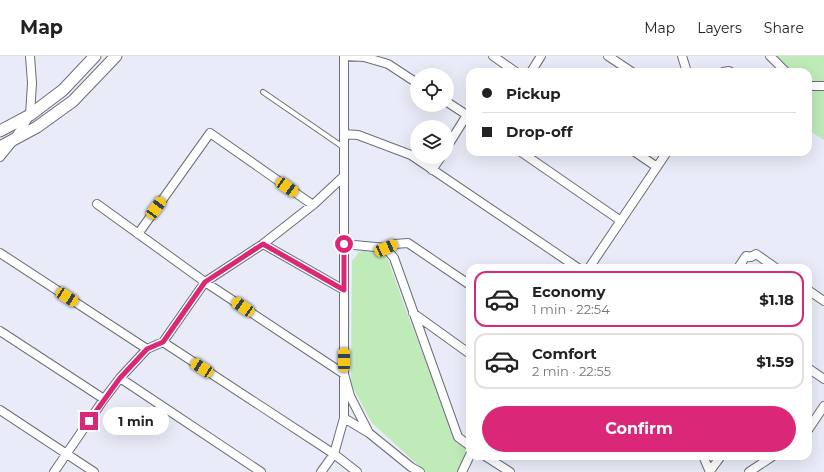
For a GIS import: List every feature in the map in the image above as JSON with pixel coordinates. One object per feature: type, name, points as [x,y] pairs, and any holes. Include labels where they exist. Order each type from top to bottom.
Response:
[{"type":"main road","points":[[0,131],[30,115],[62,90],[95,56]]},
{"type":"main road","points":[[0,147],[14,141],[38,127],[73,101],[116,56]]},
{"type":"street","points":[[0,157],[14,141],[30,115],[32,83],[30,56]]},
{"type":"street","points":[[322,472],[334,454],[344,418],[344,56],[364,57],[388,64],[410,78]]},
{"type":"street","points":[[493,56],[510,68]]},
{"type":"street","points":[[534,68],[541,56]]},
{"type":"street","points":[[608,56],[626,68]]},
{"type":"street","points":[[682,56],[686,68]]},
{"type":"street","points":[[770,56],[782,68]]},
{"type":"street","points":[[812,86],[824,86]]},
{"type":"street","points":[[454,107],[466,115]]},
{"type":"street","points":[[454,137],[466,119]]},
{"type":"street","points":[[138,234],[210,133],[313,205]]},
{"type":"street","points":[[344,134],[358,135],[411,155],[572,264]]},
{"type":"street","points":[[527,156],[621,221]]},
{"type":"street","points":[[640,156],[657,167]]},
{"type":"street","points":[[592,264],[664,156]]},
{"type":"street","points":[[432,170],[436,164]]},
{"type":"street","points":[[54,472],[120,378],[147,349],[163,342],[205,282],[263,244],[313,205],[344,176]]},
{"type":"street","points":[[97,204],[205,282],[344,374],[350,396],[370,433]]},
{"type":"street","points":[[344,244],[386,248],[394,244],[408,243],[466,282]]},
{"type":"street","points":[[263,244],[344,290]]},
{"type":"street","points":[[386,248],[394,258],[458,437],[466,443]]},
{"type":"street","points":[[0,253],[147,349]]},
{"type":"street","points":[[741,264],[746,256],[756,254],[770,264]]},
{"type":"street","points":[[812,293],[824,301]]},
{"type":"street","points":[[413,312],[466,351]]},
{"type":"street","points":[[0,331],[104,399]]},
{"type":"street","points":[[163,342],[334,454],[358,472]]},
{"type":"street","points":[[812,370],[824,378]]},
{"type":"street","points":[[120,378],[261,472]]},
{"type":"street","points":[[812,424],[824,406]]},
{"type":"street","points":[[0,410],[94,472]]},
{"type":"street","points":[[344,418],[370,433],[420,472]]},
{"type":"street","points":[[462,472],[468,460]]},
{"type":"street","points":[[491,460],[510,472]]},
{"type":"street","points":[[705,460],[710,472]]},
{"type":"street","points":[[710,472],[718,460]]},
{"type":"street","points":[[749,472],[767,460]]},
{"type":"lane","points":[[262,92],[344,148]]},
{"type":"green space","points":[[770,56],[824,56],[824,140],[812,132],[812,68],[782,68]]},
{"type":"green space","points":[[373,249],[385,254],[388,260],[455,438],[466,449],[465,458],[457,472],[426,472],[372,423],[351,384],[352,261],[359,252]]},
{"type":"route","points":[[89,421],[120,378],[147,349],[163,342],[205,282],[263,244],[344,290],[344,244]]}]
